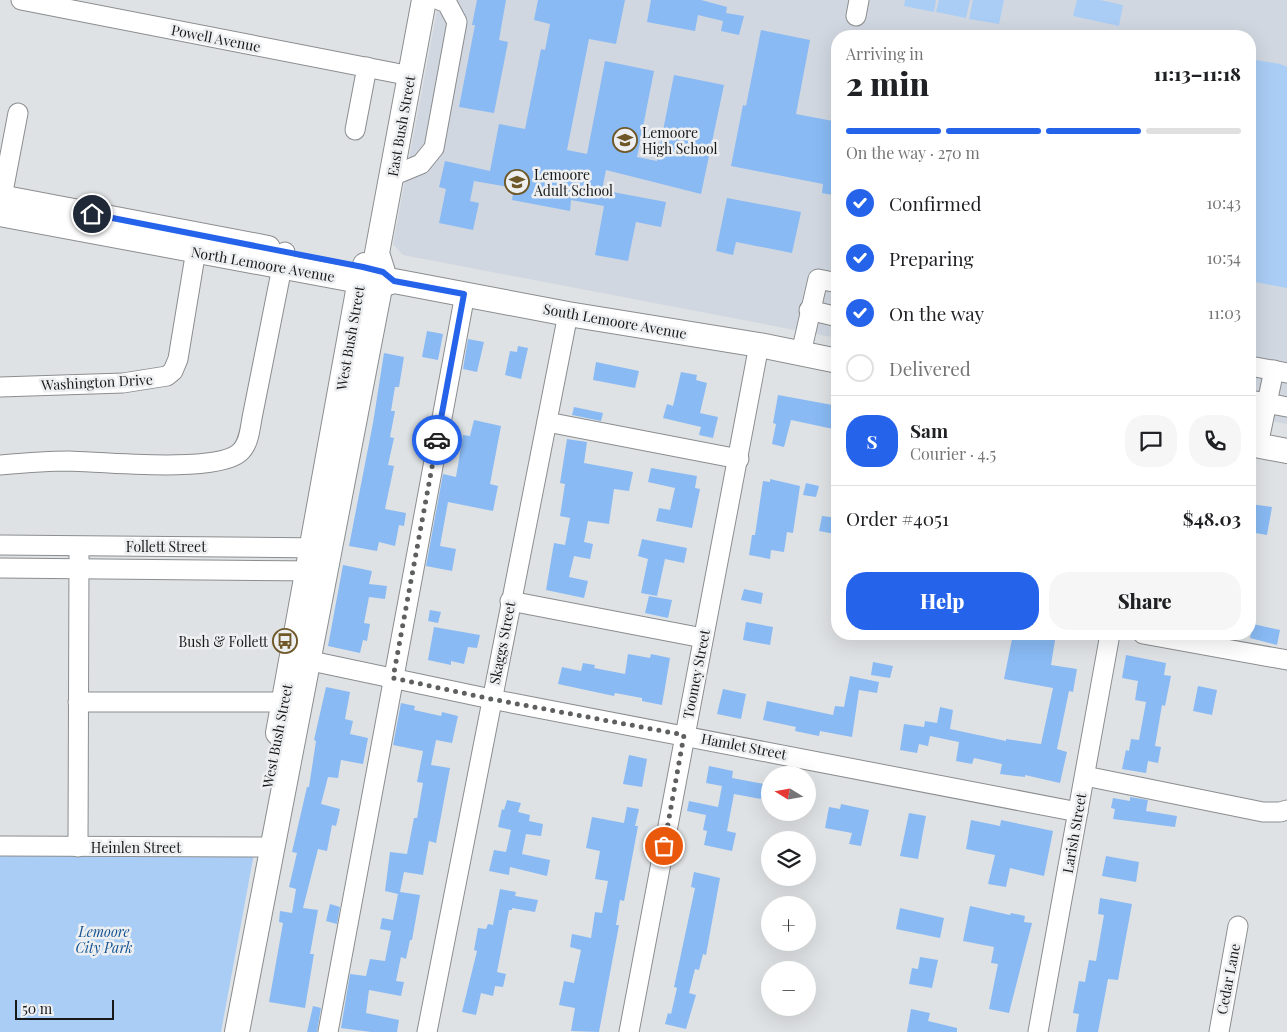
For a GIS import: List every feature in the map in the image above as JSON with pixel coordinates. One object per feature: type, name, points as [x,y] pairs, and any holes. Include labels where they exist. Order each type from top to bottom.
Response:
[{"type":"main road","name":"East Bush Street","points":[[376,273],[424,0]]},
{"type":"main road","name":"North Lemoore Avenue","points":[[1,203],[284,260],[376,273]]},
{"type":"main road","name":"South Lemoore Avenue","points":[[376,273],[464,294],[568,314],[760,345],[831,359]]},
{"type":"main road","name":"West Bush Street","points":[[222,1032],[263,847],[376,273]]},
{"type":"main road","points":[[1256,445],[1287,451]]},
{"type":"main road","name":"West Bush Street","points":[[237,1032],[284,702],[301,658]]},
{"type":"street","name":"Powell Avenue","points":[[21,0],[410,76]]},
{"type":"street","points":[[439,0],[447,3],[457,22]]},
{"type":"street","points":[[392,176],[421,164],[434,148],[457,22],[458,0]]},
{"type":"street","points":[[356,130],[367,67]]},
{"type":"street","points":[[1,203],[18,113]]},
{"type":"street","name":"Washington Drive","points":[[0,387],[123,383],[159,379],[173,372],[178,359],[197,243]]},
{"type":"street","points":[[0,465],[67,461],[202,464],[225,460],[238,454],[246,444],[284,260]]},
{"type":"street","points":[[801,353],[818,279],[831,282]]},
{"type":"street","points":[[328,1032],[464,294]]},
{"type":"street","points":[[810,310],[831,315]]},
{"type":"street","name":"Skaggs Street","points":[[427,1032],[510,601],[568,314]]},
{"type":"street","name":"Toomey Street","points":[[629,1032],[684,735],[760,345]]},
{"type":"street","points":[[1256,367],[1280,372],[1259,401],[1256,427]]},
{"type":"street","points":[[1259,401],[1287,407]]},
{"type":"street","points":[[547,422],[739,459]]},
{"type":"street","name":"Follett Street","points":[[0,545],[80,545],[319,559]]},
{"type":"street","points":[[78,847],[78,568],[80,545]]},
{"type":"street","name":"Follett Street","points":[[0,568],[78,568],[319,559]]},
{"type":"street","points":[[510,601],[703,638]]},
{"type":"street","name":"Larish Street","points":[[1038,1032],[1109,640]]},
{"type":"street","points":[[1176,640],[1287,660]]},
{"type":"street","name":"Hamlet Street","points":[[301,658],[491,699],[1078,812]]},
{"type":"street","points":[[78,702],[284,702]]},
{"type":"street","points":[[1085,776],[1263,812],[1287,810]]},
{"type":"street","name":"Heinlen Street","points":[[0,846],[263,847]]},
{"type":"street","name":"Cedar Lane","points":[[1219,1032],[1238,926]]},
{"type":"shaded area","name":"Lemoore High School","points":[[439,0],[1287,0],[1287,424],[1256,418],[1256,30],[831,30],[831,337],[403,255],[393,244]]},
{"type":"green space","points":[[905,0],[936,0],[934,12],[904,6]]},
{"type":"green space","points":[[939,0],[970,0],[966,18],[936,12]]},
{"type":"green space","points":[[973,0],[1004,0],[999,24],[969,19]]},
{"type":"green space","points":[[1077,0],[1100,0],[1123,5],[1119,26],[1073,16]]},
{"type":"green space","points":[[1256,60],[1287,67],[1287,288],[1256,282]]},
{"type":"green space","name":"Lemoore City Park","points":[[0,846],[255,848],[221,1032],[0,1032]]},
{"type":"building","points":[[477,0],[506,0],[499,40],[508,42],[494,113],[459,107],[475,25],[472,25]]},
{"type":"building","points":[[538,0],[625,0],[616,44],[589,39],[567,150],[587,154],[605,61],[654,71],[637,157],[657,161],[674,75],[724,85],[701,194],[606,170],[602,190],[666,202],[661,227],[636,222],[628,261],[595,255],[604,206],[571,200],[570,211],[512,200],[514,188],[474,181],[470,201],[479,203],[473,230],[439,223],[446,189],[439,187],[445,161],[490,171],[499,124],[525,129],[541,49],[545,50],[550,24],[534,20]]},
{"type":"building","points":[[651,0],[701,0],[727,7],[726,13],[744,16],[739,35],[721,31],[723,21],[698,15],[695,31],[647,22]]},
{"type":"building","points":[[761,30],[810,40],[796,114],[831,121],[831,195],[822,193],[823,184],[731,166],[743,105],[746,106]]},
{"type":"building","points":[[727,198],[801,212],[792,253],[736,242],[733,255],[716,251]]},
{"type":"building","points":[[427,331],[443,334],[438,360],[422,357]]},
{"type":"building","points":[[468,339],[484,342],[477,372],[463,369]]},
{"type":"building","points":[[518,346],[528,348],[521,379],[505,375],[510,351],[517,352]]},
{"type":"building","points":[[384,353],[404,357],[399,387],[395,387],[391,411],[395,411],[390,437],[394,438],[388,465],[394,466],[385,509],[406,513],[404,526],[399,525],[395,546],[379,542],[377,551],[349,546],[373,423]]},
{"type":"building","points":[[596,362],[639,371],[635,388],[593,380]]},
{"type":"building","points":[[681,372],[697,375],[696,380],[707,383],[700,413],[718,417],[713,438],[699,435],[701,427],[663,418],[667,404],[673,406]]},
{"type":"building","points":[[778,395],[831,405],[831,429],[791,420],[784,447],[772,444],[776,424],[773,423]]},
{"type":"building","points":[[574,407],[603,413],[601,421],[572,415]]},
{"type":"building","points":[[474,420],[501,426],[490,484],[498,486],[493,511],[448,502],[440,546],[456,549],[452,571],[426,566],[443,474],[456,477],[463,435],[470,436]]},
{"type":"building","points":[[567,439],[587,442],[584,463],[633,472],[629,491],[614,489],[609,524],[588,521],[584,542],[593,544],[590,559],[574,556],[569,577],[588,581],[584,598],[546,590],[554,543],[565,545],[570,518],[560,516],[565,484],[560,483]]},
{"type":"building","points":[[651,468],[697,476],[695,488],[700,489],[692,528],[656,521],[659,508],[670,510],[675,488],[648,482]]},
{"type":"building","points":[[770,479],[800,486],[793,533],[787,532],[784,552],[771,550],[770,559],[749,555],[752,535],[755,535],[763,481],[770,482]]},
{"type":"building","points":[[806,483],[819,486],[816,497],[803,495]]},
{"type":"building","points":[[1256,505],[1272,507],[1267,535],[1256,533]]},
{"type":"building","points":[[822,516],[831,517],[831,533],[819,531]]},
{"type":"building","points":[[642,539],[687,548],[684,563],[665,559],[657,596],[641,593],[648,559],[638,556]]},
{"type":"building","points":[[343,565],[372,571],[369,584],[387,586],[385,599],[369,597],[364,623],[370,624],[367,641],[363,640],[360,653],[328,646]]},
{"type":"building","points":[[744,589],[763,593],[761,604],[741,600]]},
{"type":"building","points":[[649,596],[672,600],[668,618],[645,613]]},
{"type":"building","points":[[430,610],[441,612],[438,623],[428,621]]},
{"type":"building","points":[[746,622],[773,627],[770,645],[743,640]]},
{"type":"building","points":[[1256,625],[1280,630],[1277,645],[1256,640]]},
{"type":"building","points":[[434,627],[480,635],[477,648],[468,647],[464,664],[451,661],[451,665],[428,660]]},
{"type":"building","points":[[1012,640],[1055,640],[1051,665],[1077,669],[1073,692],[1069,691],[1057,749],[1067,752],[1060,783],[1025,775],[1025,777],[1000,774],[1002,764],[974,758],[972,764],[956,761],[959,742],[930,736],[928,746],[919,744],[917,753],[900,750],[904,724],[924,727],[925,721],[937,723],[940,707],[953,710],[950,729],[1006,741],[1006,739],[1041,744],[1053,688],[1004,679]]},
{"type":"building","points":[[628,654],[650,658],[651,654],[670,658],[662,705],[642,701],[642,698],[615,693],[614,696],[558,684],[562,667],[581,671],[583,663],[595,665],[594,668],[625,674]]},
{"type":"building","points":[[1126,655],[1166,663],[1164,675],[1171,676],[1165,706],[1162,705],[1155,746],[1161,747],[1158,763],[1148,761],[1146,773],[1122,769],[1126,750],[1129,751],[1131,739],[1139,740],[1146,702],[1135,700],[1138,681],[1122,678]]},
{"type":"building","points":[[873,662],[893,666],[890,678],[871,675]]},
{"type":"building","points":[[850,676],[879,682],[877,693],[859,690],[852,737],[820,731],[819,736],[795,731],[796,727],[763,720],[767,701],[833,715],[835,706],[844,707]]},
{"type":"building","points":[[1198,686],[1217,690],[1212,715],[1193,711]]},
{"type":"building","points":[[326,687],[350,692],[345,719],[353,721],[350,734],[368,738],[363,764],[341,760],[338,778],[328,777],[321,804],[340,809],[336,826],[332,825],[327,851],[318,849],[303,908],[318,910],[310,954],[314,954],[305,1008],[269,1002],[283,923],[279,922],[280,911],[292,913],[296,889],[289,887],[297,853],[292,852],[307,787],[309,787],[316,741],[314,740]]},
{"type":"building","points":[[723,689],[746,694],[741,719],[717,714]]},
{"type":"building","points":[[401,703],[415,706],[414,710],[441,716],[442,712],[458,716],[452,743],[436,740],[431,765],[450,768],[436,843],[429,841],[423,875],[404,872],[400,892],[420,895],[412,940],[410,940],[406,959],[401,957],[396,981],[404,982],[401,996],[369,990],[366,1013],[399,1020],[397,1032],[371,1032],[341,1028],[350,974],[366,976],[370,959],[385,961],[391,931],[380,929],[382,918],[393,920],[398,894],[385,891],[390,852],[407,854],[414,818],[417,818],[423,783],[417,782],[423,751],[393,745]]},
{"type":"building","points":[[629,755],[647,759],[642,787],[623,784]]},
{"type":"building","points":[[709,766],[733,771],[732,778],[761,783],[761,799],[734,794],[727,831],[736,833],[732,851],[704,845],[707,831],[703,830],[706,815],[687,811],[689,801],[718,807],[722,786],[706,783]]},
{"type":"building","points":[[1130,797],[1148,800],[1146,811],[1177,816],[1175,827],[1113,819],[1115,809],[1111,808],[1113,798],[1130,801]]},
{"type":"building","points":[[507,800],[521,803],[518,812],[530,815],[529,821],[543,824],[541,836],[526,834],[522,854],[550,860],[547,876],[510,867],[509,875],[489,871],[494,850],[506,852],[511,830],[498,827],[502,809],[504,810]]},
{"type":"building","points":[[841,804],[869,810],[861,846],[849,844],[852,833],[825,828],[829,807],[840,809]]},
{"type":"building","points":[[627,807],[639,809],[635,826],[638,826],[624,901],[620,900],[616,925],[619,925],[599,1032],[571,1031],[575,1008],[559,1005],[564,981],[574,983],[581,950],[570,947],[572,934],[591,938],[595,912],[602,913],[608,881],[595,879],[600,851],[586,848],[592,817],[624,823]]},
{"type":"building","points":[[909,813],[926,816],[918,859],[900,856]]},
{"type":"building","points":[[971,820],[1000,826],[1001,820],[1053,831],[1044,876],[1010,868],[1006,887],[988,884],[995,855],[966,849]]},
{"type":"building","points":[[1106,856],[1139,862],[1136,882],[1102,876]]},
{"type":"building","points":[[694,872],[720,878],[706,955],[703,954],[699,970],[695,969],[689,993],[696,995],[686,1029],[665,1024],[668,1013],[671,1014],[677,988],[674,987],[695,888],[691,887]]},
{"type":"building","points":[[500,889],[516,892],[515,896],[538,900],[535,912],[512,908],[512,910],[509,910],[497,972],[506,974],[503,987],[495,986],[493,996],[481,993],[476,1015],[462,1012],[477,951],[474,950],[478,928],[486,929],[488,924],[493,925]]},
{"type":"building","points":[[1100,898],[1132,904],[1118,980],[1108,979],[1098,1032],[1076,1032],[1079,1014],[1073,1013],[1079,981],[1085,982],[1089,960],[1096,961],[1104,915],[1098,914]]},
{"type":"building","points":[[330,904],[340,907],[337,924],[326,921]]},
{"type":"building","points":[[970,906],[1010,915],[1011,913],[1025,916],[1024,922],[1032,923],[1009,1013],[989,1009],[998,964],[991,963],[994,947],[963,941]]},
{"type":"building","points":[[900,908],[944,918],[940,938],[896,929]]},
{"type":"building","points":[[920,957],[938,960],[932,988],[909,984],[912,968],[918,969]]},
{"type":"building","points":[[313,1006],[321,1008],[317,1032],[307,1032]]},
{"type":"building","points":[[911,1009],[930,1013],[928,1021],[957,1028],[957,1032],[907,1032]]},
{"type":"way so far","points":[[437,440],[393,678],[491,699],[684,735],[664,846]]},
{"type":"place","name":"Lemoore High School","points":[[625,140]]},
{"type":"place","name":"Lemoore Adult School","points":[[517,182]]},
{"type":"place","name":"Bush & Follett","points":[[285,641]]},
{"type":"route","points":[[92,214],[363,267],[383,272],[394,281],[464,294],[437,440]]}]
